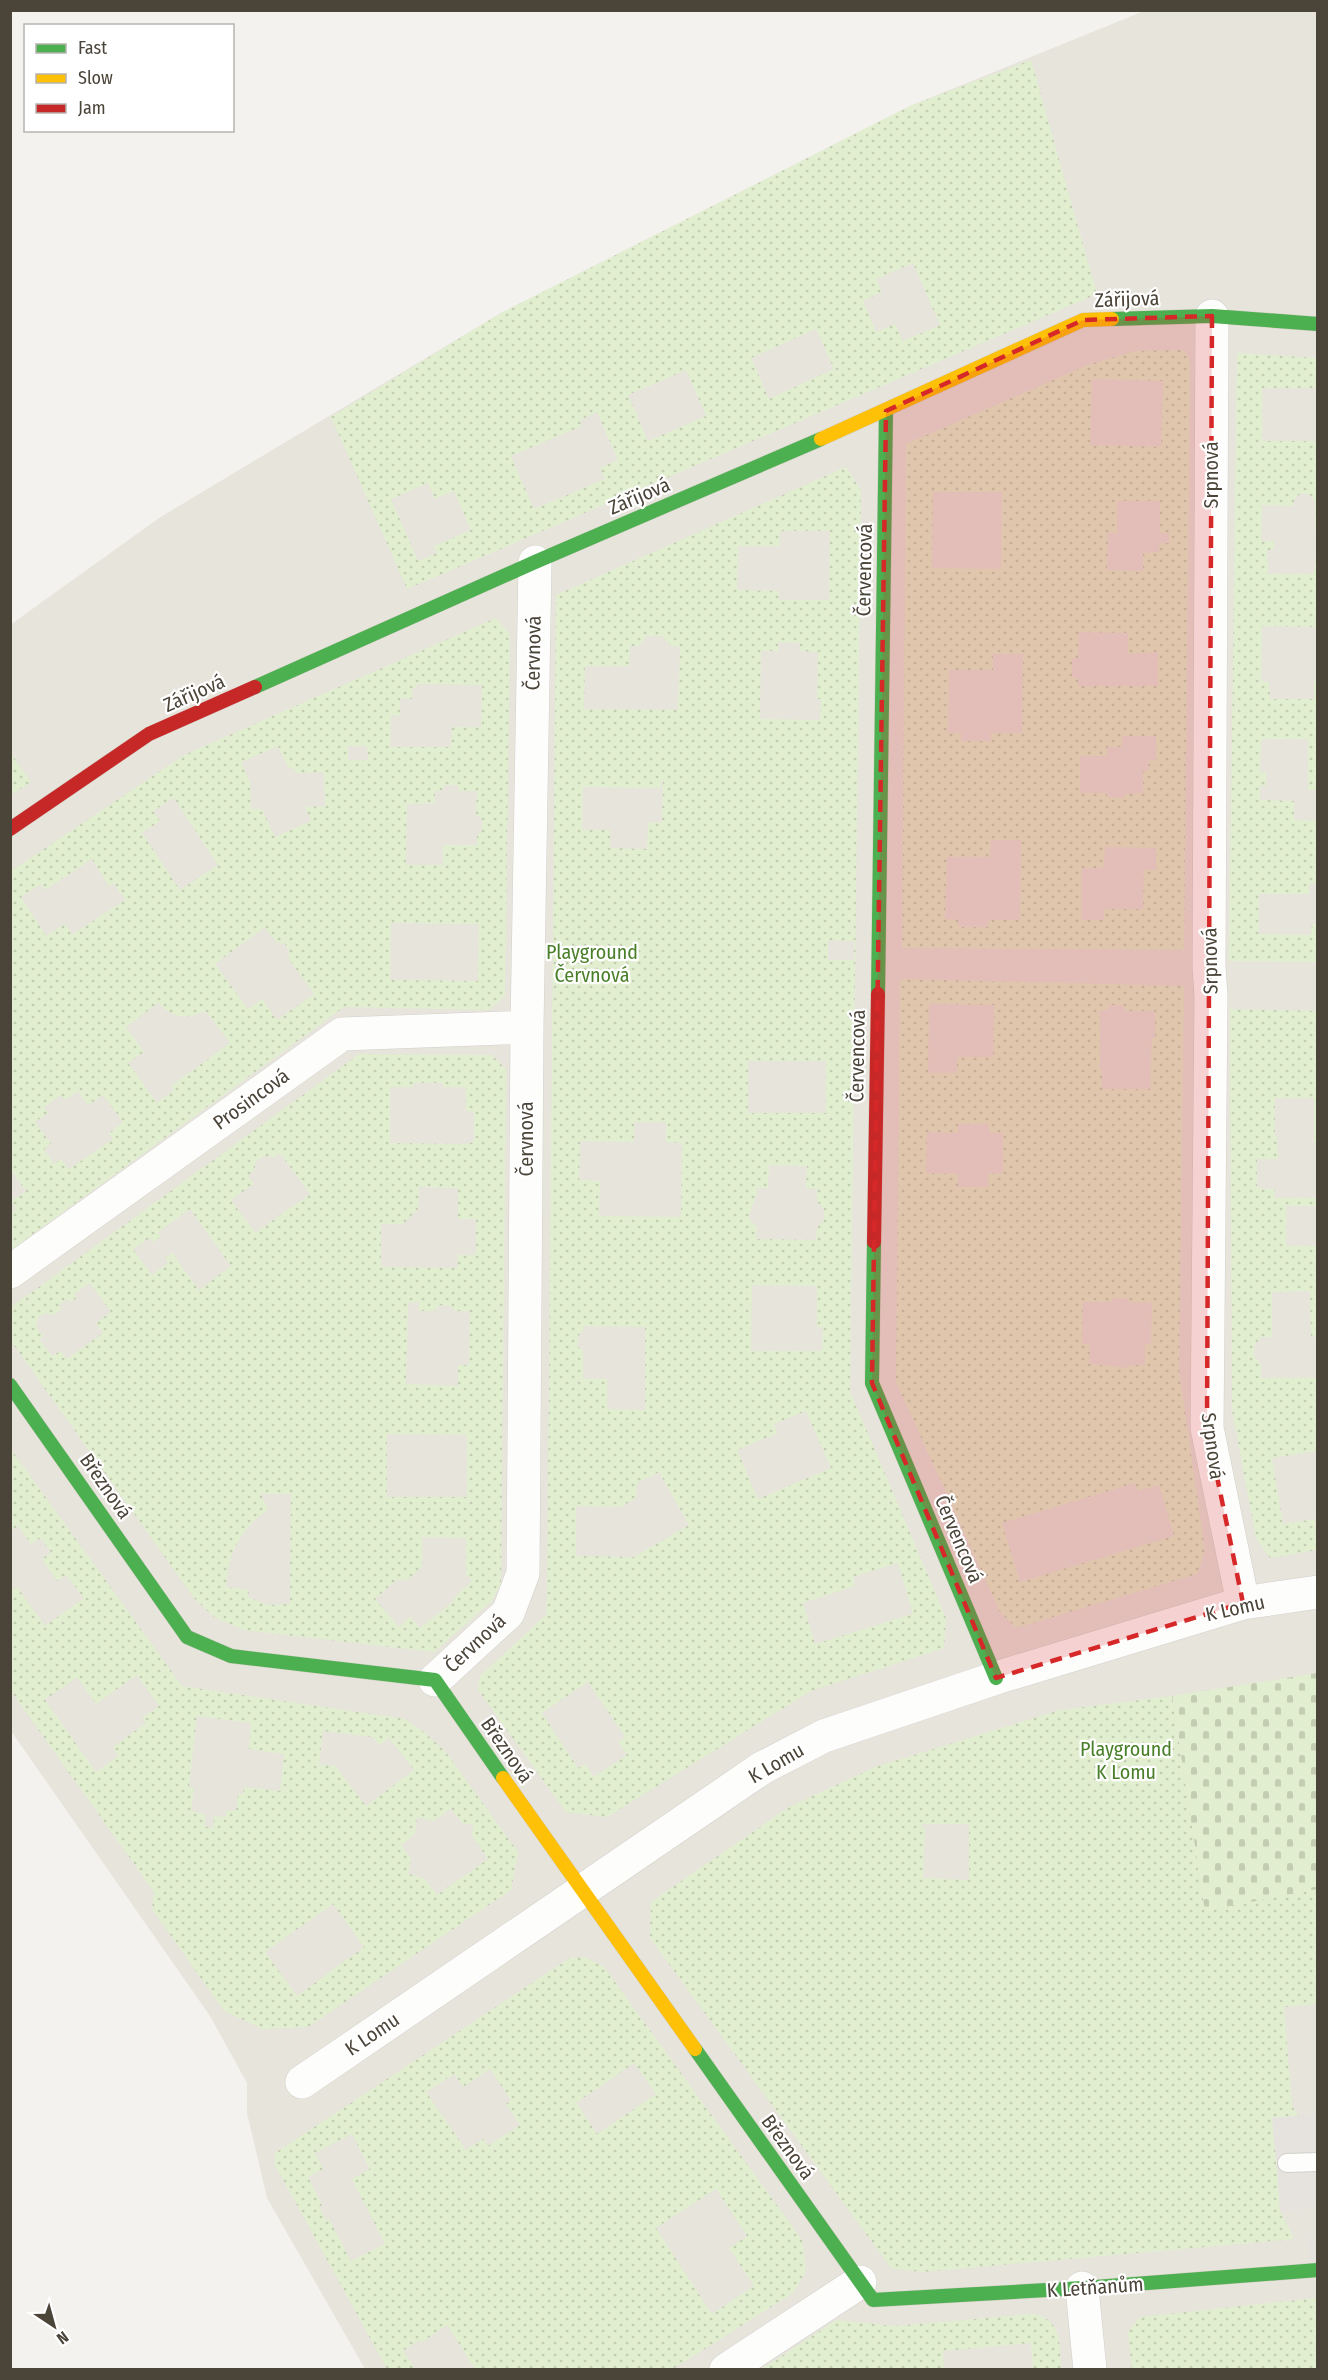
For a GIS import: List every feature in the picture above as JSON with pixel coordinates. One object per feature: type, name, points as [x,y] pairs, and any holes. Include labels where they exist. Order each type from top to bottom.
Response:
[{"type":"street","name":"Zářijová","points":[[10,830],[149,734],[535,562],[886,411],[1083,320],[1212,316],[1317,324]]},
{"type":"street","name":"Srpnová","points":[[1212,316],[1209,944],[1211,996],[1207,1428],[1243,1603]]},
{"type":"street","name":"Červencová","points":[[886,411],[872,1383],[996,1678]]},
{"type":"street","name":"Červnová","points":[[435,1680],[508,1613],[523,1572],[527,1027],[535,562]]},
{"type":"street","name":"Prosincová","points":[[10,1272],[342,1034],[527,1027]]},
{"type":"street","name":"Březnová","points":[[10,1385],[187,1637],[231,1656],[435,1680],[582,1892],[866,2291]]},
{"type":"street","name":"K Lomu","points":[[302,2082],[762,1768],[824,1736],[996,1678],[1243,1603],[1317,1592]]},
{"type":"street","name":"K Letňanům","points":[[866,2291],[1082,2288],[1317,2270]]},
{"type":"street","points":[[1082,2288],[1090,2370]]},
{"type":"street","points":[[726,2370],[866,2291]]},
{"type":"lane","points":[[1287,2163],[1317,2162]]},
{"type":"highlighted area","points":[[1212,316],[1207,1428],[1243,1603],[996,1678],[872,1383],[886,411],[1083,320]]},
{"type":"shaded area","points":[[1144,11],[1317,11],[1317,2369],[365,2369],[267,2198],[247,2113],[247,2083],[210,2016],[11,1731],[10,625],[159,518],[501,313],[910,106]]},
{"type":"shaded area","points":[[1317,2114],[1317,2207],[1281,2211],[1272,2118]]},
{"type":"shaded area","points":[[1317,2238],[1317,2262],[1310,2263],[1307,2239]]},
{"type":"green space","points":[[1031,60],[1097,294],[407,589],[331,417],[501,313],[910,106]],"holes":[[[913,263],[940,325],[903,341],[895,324],[876,332],[863,301],[882,292],[876,279]],[[816,329],[834,369],[769,399],[751,358]],[[686,370],[706,416],[648,441],[628,395]],[[597,412],[618,460],[600,468],[605,479],[534,509],[511,456],[582,426],[580,420]],[[428,483],[435,499],[454,491],[471,530],[434,546],[437,553],[418,561],[391,499]]]},
{"type":"green space","points":[[1184,350],[1190,361],[1184,950],[902,948],[906,444],[1090,364],[1136,351]],"holes":[[[1092,379],[1163,381],[1161,447],[1090,445]],[[933,492],[1002,492],[1001,569],[932,568]],[[1117,501],[1160,501],[1160,533],[1169,533],[1169,543],[1159,543],[1159,552],[1143,553],[1143,571],[1107,570],[1108,533],[1117,533]],[[1079,632],[1128,633],[1128,654],[1158,652],[1158,686],[1078,686],[1078,678],[1072,678],[1072,658],[1078,658]],[[993,654],[1023,654],[1022,733],[991,733],[991,741],[961,741],[961,733],[948,733],[949,670],[993,670]],[[1122,736],[1156,736],[1156,760],[1149,760],[1148,771],[1143,771],[1143,793],[1125,794],[1124,798],[1107,797],[1107,793],[1080,793],[1080,756],[1107,756],[1107,747],[1122,747]],[[991,840],[1021,840],[1020,920],[989,920],[988,927],[959,927],[958,920],[945,919],[947,857],[990,857]],[[1105,847],[1156,848],[1156,870],[1144,870],[1143,909],[1104,909],[1104,920],[1081,920],[1082,868],[1103,868]]]},
{"type":"green space","points":[[1237,353],[1317,358],[1317,388],[1262,388],[1262,441],[1316,441],[1317,531],[1315,531],[1315,501],[1309,494],[1300,494],[1294,500],[1294,506],[1262,505],[1261,541],[1274,541],[1274,550],[1267,550],[1268,574],[1314,574],[1317,540],[1318,627],[1262,626],[1261,681],[1269,682],[1270,699],[1314,699],[1314,682],[1317,682],[1317,790],[1308,790],[1308,739],[1261,739],[1260,772],[1266,773],[1266,786],[1260,785],[1260,800],[1294,801],[1294,820],[1317,821],[1317,884],[1309,884],[1309,894],[1259,894],[1259,934],[1311,935],[1312,924],[1317,924],[1317,962],[1229,961]]},
{"type":"green space","name":"Playground Červnová","points":[[846,467],[861,491],[850,1391],[946,1618],[944,1648],[811,1691],[607,1817],[566,1812],[478,1690],[480,1676],[546,1615],[556,595]],"holes":[[[780,531],[830,531],[829,600],[779,600],[779,591],[737,590],[738,546],[779,546]],[[647,636],[662,636],[671,646],[680,647],[678,710],[584,709],[585,666],[629,666],[630,646],[638,646]],[[778,642],[800,643],[800,651],[818,652],[817,699],[821,699],[820,720],[760,719],[761,651],[778,651]],[[661,780],[663,780],[662,822],[648,823],[647,849],[610,848],[610,830],[582,830],[583,787],[661,788]],[[828,940],[854,941],[854,960],[828,960]],[[748,1061],[826,1061],[826,1113],[748,1113]],[[634,1122],[666,1122],[666,1142],[682,1143],[681,1217],[599,1216],[600,1181],[579,1180],[580,1141],[634,1142]],[[769,1165],[807,1166],[806,1188],[817,1189],[817,1201],[824,1210],[824,1220],[817,1228],[816,1240],[756,1239],[757,1227],[749,1218],[757,1188],[768,1188]],[[752,1285],[817,1286],[817,1327],[823,1327],[822,1351],[751,1351]],[[583,1326],[645,1327],[645,1410],[607,1409],[607,1379],[583,1379],[583,1351],[577,1346],[578,1336],[583,1331]],[[806,1411],[831,1468],[758,1499],[737,1450],[778,1433],[774,1424]],[[659,1472],[689,1525],[634,1557],[576,1556],[576,1506],[621,1507],[636,1498],[637,1483]],[[898,1563],[913,1614],[815,1644],[803,1603],[855,1586],[853,1577]],[[588,1682],[625,1737],[618,1742],[627,1755],[594,1777],[585,1764],[578,1768],[542,1713]]]},
{"type":"green space","points":[[496,618],[510,635],[505,996],[489,1010],[344,1007],[11,1250],[11,1213],[16,1209],[11,1201],[26,1191],[10,1169],[11,871],[184,755]],"holes":[[[418,684],[482,685],[481,727],[452,727],[451,747],[390,747],[391,716],[400,715],[400,698],[412,699],[412,690]],[[278,746],[288,767],[293,768],[297,773],[324,772],[325,806],[305,807],[311,821],[275,837],[262,809],[251,809],[250,783],[241,762]],[[348,746],[367,746],[368,760],[348,760]],[[445,785],[457,785],[460,791],[477,791],[476,814],[482,820],[482,830],[477,836],[477,845],[443,845],[443,865],[406,865],[407,804],[435,803],[435,791],[441,791]],[[174,798],[218,865],[180,890],[142,833],[160,821],[153,811]],[[92,859],[109,886],[114,883],[125,900],[72,935],[65,924],[46,936],[21,897],[41,884],[45,890]],[[391,923],[479,924],[478,981],[390,980]],[[265,927],[276,942],[285,944],[289,950],[289,959],[314,994],[277,1020],[262,999],[248,1009],[215,964]],[[158,1003],[170,1012],[186,1017],[206,1011],[230,1043],[171,1086],[174,1090],[157,1103],[128,1063],[144,1052],[126,1027]],[[78,1091],[88,1105],[103,1095],[123,1122],[109,1133],[113,1139],[69,1169],[61,1159],[54,1164],[44,1149],[51,1144],[35,1122],[48,1113],[44,1107],[61,1095],[65,1100]]]},
{"type":"green space","points":[[10,752],[31,782],[11,795],[10,795]]},
{"type":"green space","points":[[900,979],[1184,986],[1179,1370],[1205,1551],[1197,1574],[1016,1628],[1000,1612],[896,1382]],"holes":[[[929,1004],[994,1005],[993,1057],[957,1057],[957,1073],[928,1073]],[[1111,1005],[1121,1005],[1127,1011],[1155,1011],[1150,1089],[1102,1089],[1100,1011],[1106,1010]],[[958,1124],[989,1124],[989,1133],[1003,1133],[1003,1173],[988,1174],[988,1187],[958,1187],[958,1174],[926,1173],[927,1132],[958,1133]],[[1112,1298],[1129,1298],[1129,1302],[1152,1303],[1151,1344],[1145,1344],[1145,1365],[1129,1365],[1129,1368],[1089,1364],[1090,1344],[1082,1344],[1083,1302],[1111,1302]],[[1135,1483],[1138,1491],[1159,1485],[1174,1536],[1020,1582],[1002,1523]]]},
{"type":"green space","points":[[1230,1009],[1317,1011],[1317,1142],[1314,1142],[1314,1098],[1275,1098],[1275,1136],[1277,1137],[1278,1159],[1257,1159],[1257,1188],[1274,1189],[1275,1198],[1318,1198],[1317,1206],[1286,1206],[1286,1246],[1317,1246],[1317,1336],[1311,1337],[1310,1291],[1272,1292],[1272,1337],[1261,1337],[1254,1346],[1254,1357],[1261,1364],[1261,1378],[1317,1378],[1317,1451],[1272,1458],[1283,1524],[1315,1519],[1317,1550],[1270,1558],[1256,1538],[1232,1410]]},
{"type":"green space","points":[[359,1054],[492,1055],[506,1069],[501,1584],[492,1601],[434,1652],[244,1630],[214,1617],[194,1598],[11,1341],[10,1308]],"holes":[[[414,1083],[443,1083],[443,1087],[466,1087],[466,1111],[474,1111],[474,1142],[465,1144],[390,1143],[390,1087],[413,1087]],[[280,1153],[310,1194],[255,1233],[231,1200],[254,1184],[248,1176],[254,1171],[256,1162],[264,1156],[274,1157]],[[419,1187],[458,1188],[458,1219],[476,1219],[476,1255],[458,1255],[457,1268],[381,1267],[381,1224],[403,1224],[418,1209]],[[190,1209],[231,1266],[199,1290],[172,1253],[165,1258],[168,1263],[152,1275],[133,1249],[150,1238],[153,1242],[161,1237],[158,1232]],[[90,1283],[111,1312],[96,1323],[103,1333],[67,1359],[60,1351],[52,1356],[39,1339],[44,1335],[36,1327],[38,1318],[45,1313],[53,1315],[61,1309],[59,1305],[68,1299],[70,1302],[77,1298],[74,1294]],[[419,1302],[419,1311],[434,1311],[440,1305],[451,1306],[456,1311],[470,1311],[469,1365],[458,1365],[458,1386],[406,1384],[408,1303]],[[387,1434],[467,1435],[467,1497],[387,1497]],[[261,1494],[291,1494],[290,1604],[268,1605],[248,1597],[249,1590],[226,1587],[229,1563],[237,1543],[250,1525],[268,1509]],[[422,1537],[466,1538],[466,1574],[472,1581],[454,1598],[455,1600],[420,1628],[410,1617],[399,1627],[375,1599],[396,1580],[407,1580],[422,1567]]]},
{"type":"green space","points":[[10,1448],[182,1686],[405,1719],[445,1751],[518,1852],[511,1890],[308,2027],[263,2029],[224,2011],[152,1909],[154,1892],[11,1691],[11,1591],[17,1587],[45,1626],[84,1598],[66,1575],[57,1581],[42,1559],[51,1552],[41,1538],[31,1544],[18,1526],[11,1531]],"holes":[[[137,1675],[159,1706],[142,1718],[146,1723],[113,1747],[118,1756],[96,1772],[45,1700],[77,1677],[96,1704]],[[197,1716],[251,1723],[249,1749],[284,1754],[280,1791],[244,1787],[243,1794],[238,1794],[236,1810],[226,1811],[226,1817],[214,1816],[213,1828],[204,1826],[206,1815],[191,1811],[194,1788],[189,1787]],[[323,1731],[373,1737],[379,1745],[389,1738],[414,1770],[366,1806],[335,1766],[319,1764]],[[451,1808],[462,1823],[473,1825],[472,1836],[488,1859],[437,1895],[424,1878],[408,1874],[411,1859],[401,1845],[415,1834],[417,1817],[434,1821]],[[333,1904],[364,1947],[297,1996],[265,1952]]]},
{"type":"green space","points":[[1317,1673],[1317,1889],[1205,1911],[1172,1696]]},
{"type":"green space","name":"Playground K Lomu","points":[[1172,1696],[1205,1910],[1317,1889],[1317,2004],[1284,2007],[1292,2106],[1299,2116],[1273,2118],[1280,2211],[1294,2239],[922,2272],[891,2268],[650,1938],[651,1902],[789,1807],[875,1767],[1060,1710]],"holes":[[[922,1824],[969,1824],[969,1880],[923,1878],[925,1828],[921,1827]]]},
{"type":"green space","points":[[585,1957],[604,1967],[802,2240],[806,2271],[793,2293],[673,2369],[475,2369],[447,2325],[421,2343],[419,2340],[403,2351],[415,2369],[387,2369],[275,2165],[275,2153],[570,1958]],"holes":[[[634,2063],[656,2094],[597,2134],[576,2103]],[[490,2069],[511,2100],[506,2104],[520,2125],[488,2146],[483,2139],[466,2150],[426,2092],[454,2074],[463,2087]],[[352,2134],[370,2169],[352,2179],[385,2244],[351,2261],[329,2219],[326,2220],[319,2207],[322,2205],[308,2177],[323,2169],[315,2153]],[[716,2189],[747,2236],[729,2248],[754,2286],[712,2314],[656,2228]]]},
{"type":"green space","points":[[1317,2298],[1317,2369],[1132,2369],[1128,2332],[1140,2317]]},
{"type":"green space","points":[[1033,2314],[1050,2321],[1055,2327],[1059,2342],[1061,2369],[1033,2369],[1031,2343],[943,2351],[944,2369],[762,2369],[836,2320],[895,2326]]},
{"type":"traffic: fast","points":[[1112,319],[1212,316],[1318,324]]},
{"type":"traffic: fast","points":[[878,994],[886,411]]},
{"type":"traffic: fast","points":[[255,687],[535,562],[821,439]]},
{"type":"traffic: fast","points":[[874,1242],[872,1383],[996,1678]]},
{"type":"traffic: fast","points":[[10,1385],[187,1637],[231,1656],[435,1680],[503,1778]]},
{"type":"traffic: fast","points":[[695,2049],[873,2300],[1082,2288],[1318,2270]]},
{"type":"traffic: slow","points":[[821,439],[1083,320],[1112,319]]},
{"type":"traffic: slow","points":[[503,1778],[695,2049]]},
{"type":"traffic: jam","points":[[10,829],[149,734],[255,687]]},
{"type":"traffic: jam","points":[[874,1242],[878,994]]}]
